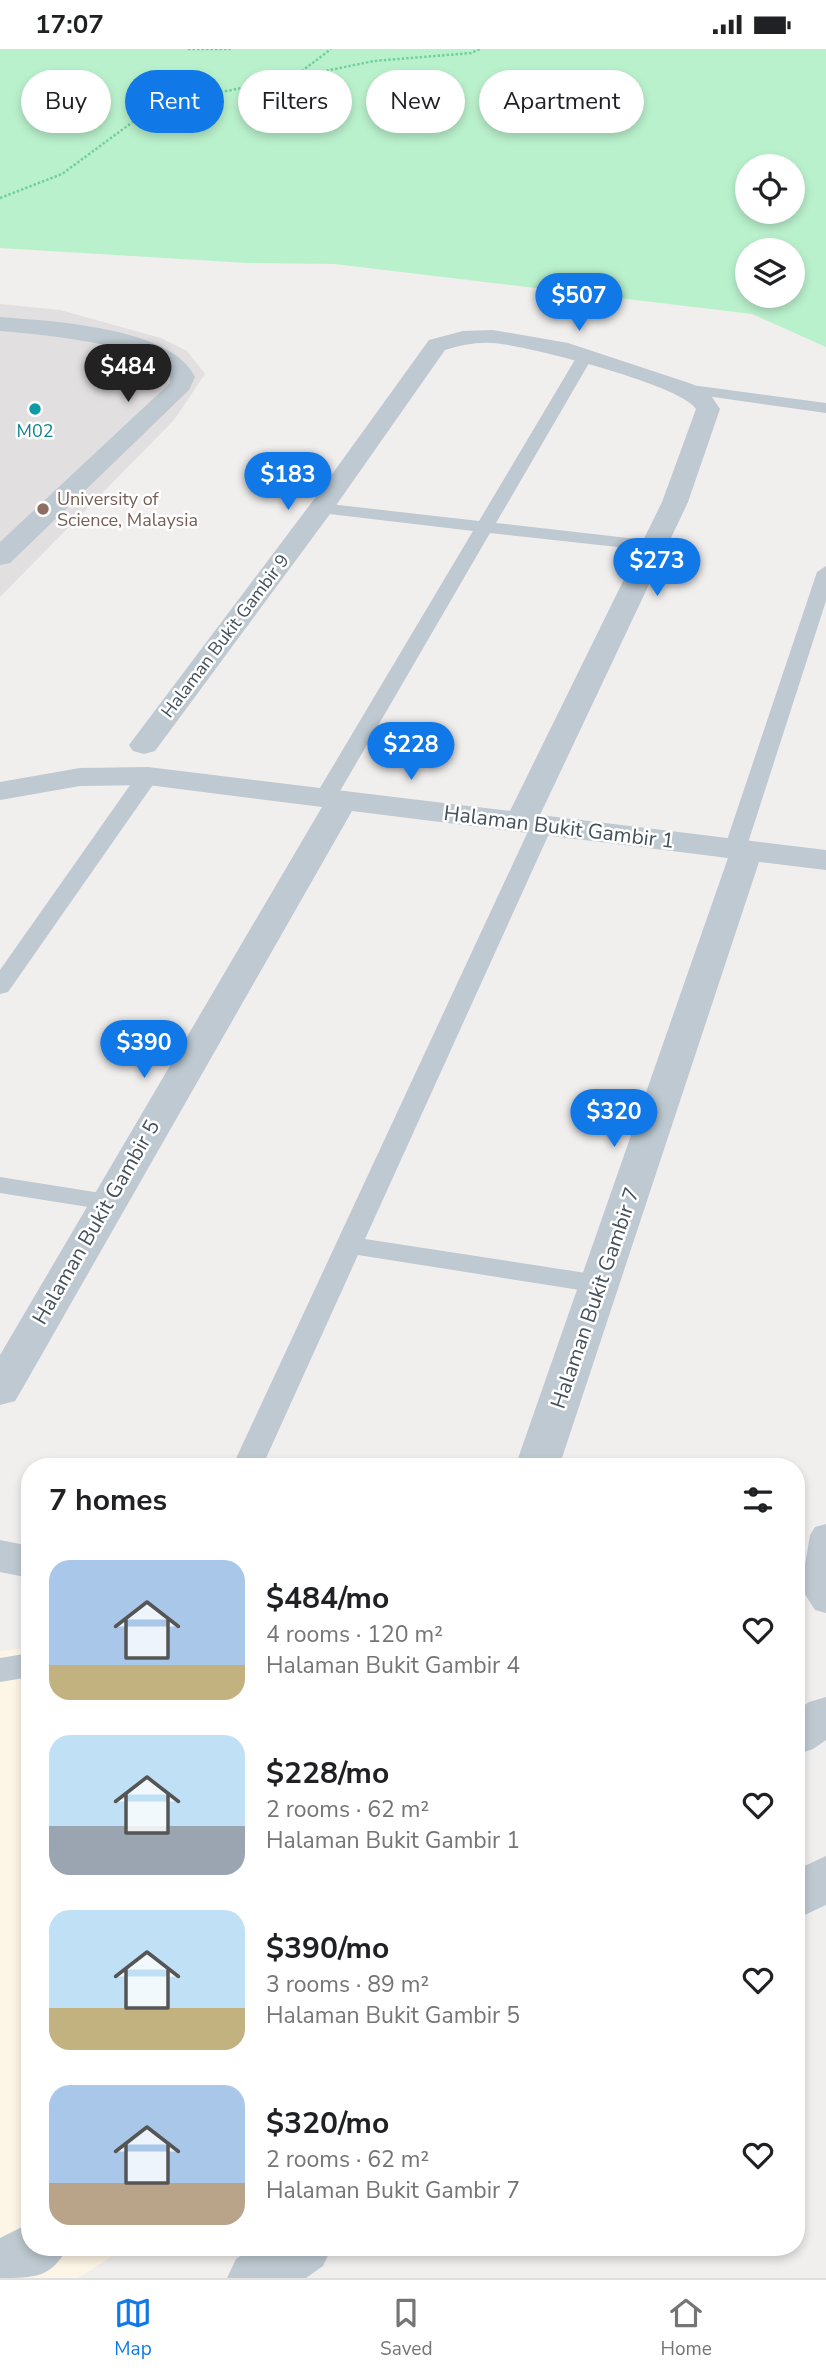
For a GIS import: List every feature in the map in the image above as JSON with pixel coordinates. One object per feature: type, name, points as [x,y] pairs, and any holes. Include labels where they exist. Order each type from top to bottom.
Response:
[{"type":"street","points":[[0,324],[74,332],[141,348],[178,366],[183,377],[181,385],[10,540],[0,557]]},
{"type":"street","name":"Halaman Bukit Gambir 9","points":[[144,745],[321,508],[437,345],[467,335],[506,335],[684,389],[702,399],[708,409],[675,502],[531,824]]},
{"type":"street","name":"Halaman Bukit Gambir 1","points":[[0,790],[80,777],[148,776],[826,860]]},
{"type":"street","name":"Halaman Bukit Gambir 5","points":[[0,1391],[333,799]]},
{"type":"street","name":"Halaman Bukit Gambir 7","points":[[540,1458],[741,850]]},
{"type":"street","points":[[0,1556],[21,1560]]},
{"type":"street","points":[[805,1730],[826,1715]]},
{"type":"street","points":[[805,1892],[826,1877]]},
{"type":"street","points":[[0,2270],[23,2256]]},
{"type":"street","points":[[257,2278],[289,2256]]},
{"type":"lane","points":[[333,799],[485,527],[584,358]]},
{"type":"lane","points":[[684,389],[826,408]]},
{"type":"lane","points":[[321,508],[654,547]]},
{"type":"lane","points":[[741,850],[826,572]]},
{"type":"lane","points":[[0,987],[148,776]]},
{"type":"lane","points":[[251,1458],[349,1245],[531,824]]},
{"type":"lane","points":[[0,1185],[107,1202]]},
{"type":"lane","points":[[349,1245],[599,1284]]},
{"type":"lane","points":[[826,1535],[817,1588],[826,1602]]},
{"type":"lane","points":[[0,1669],[21,1666]]},
{"type":"path","points":[[188,49],[233,49]]},
{"type":"path","points":[[302,70],[331,49]]},
{"type":"path","points":[[326,70],[374,61],[471,53],[480,49]]},
{"type":"path","points":[[0,198],[62,174],[134,121],[182,100],[238,88]]},
{"type":"shaded area","name":"University of Science, Malaysia","points":[[0,304],[60,310],[161,338],[187,351],[205,374],[174,420],[0,597]]},
{"type":"shaded area","points":[[21,1648],[21,2256],[113,2256],[78,2278],[0,2278],[0,1651]]},
{"type":"green space","points":[[0,49],[826,49],[826,347],[752,314],[334,264],[247,263],[0,248]]},
{"type":"place","name":"M02","points":[[35,409]]},
{"type":"place","name":"University of Science, Malaysia","points":[[43,509]]}]
